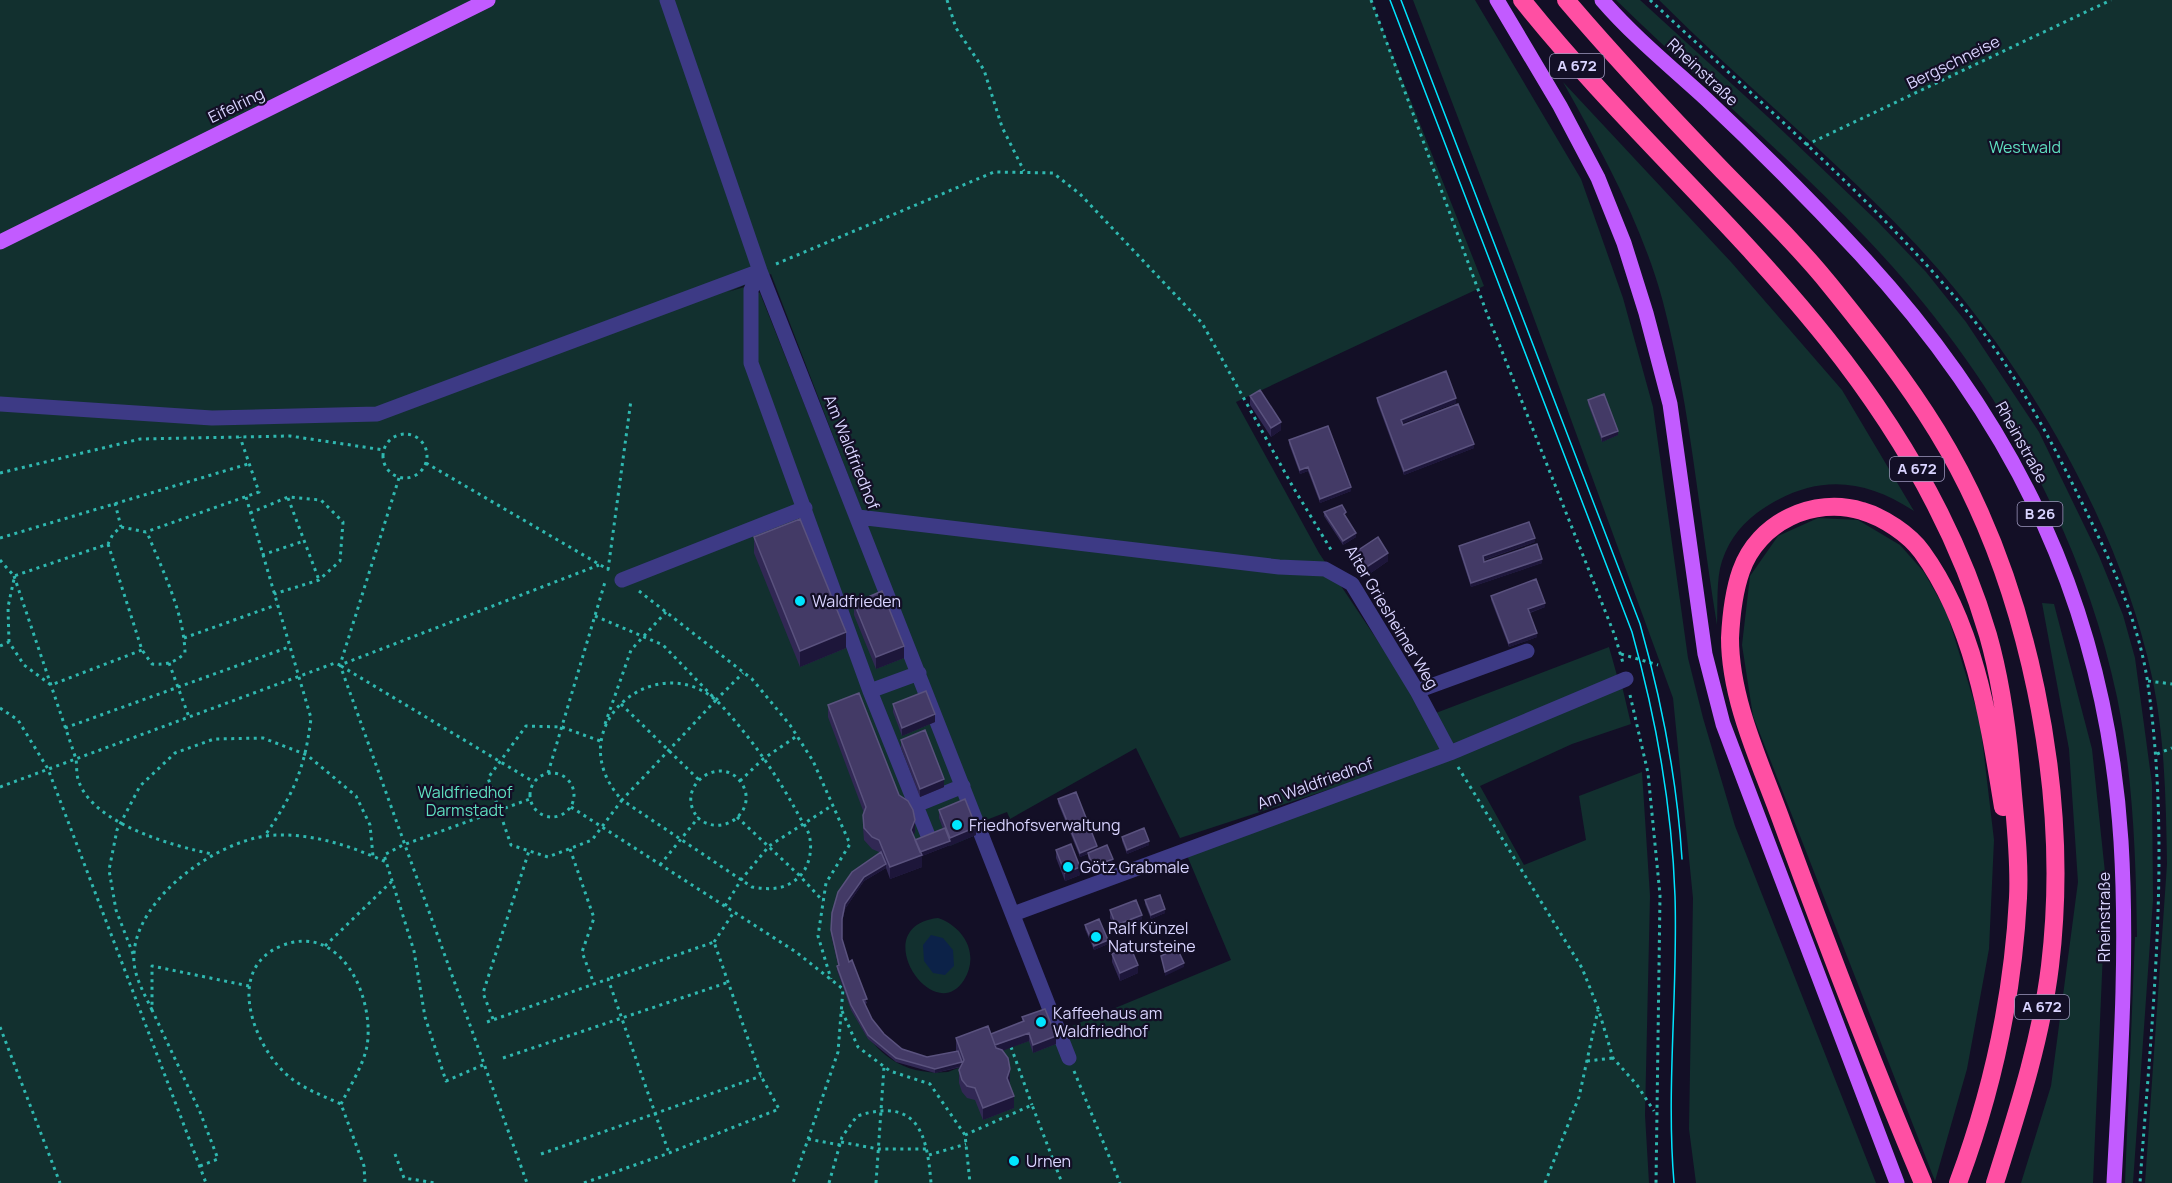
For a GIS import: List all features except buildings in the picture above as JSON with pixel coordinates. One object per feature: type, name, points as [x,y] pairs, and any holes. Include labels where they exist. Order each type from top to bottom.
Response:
[{"type":"highway","name":"A 672","points":[[1522,0],[1591,83],[1691,187],[1825,337],[1876,403],[1915,466],[1964,568],[1988,634],[2001,688],[2014,808],[2018,896],[2002,1024],[1987,1095],[1959,1183]]},
{"type":"highway","name":"A 672","points":[[1566,0],[1639,82],[1815,267],[1884,354],[1939,434],[1996,552],[2018,614],[2033,671],[2044,740],[2053,826],[2055,898],[2049,968],[2036,1034],[2015,1119],[1995,1183]]},
{"type":"highway","points":[[1923,1183],[1801,873],[1740,705],[1730,639],[1742,569],[1757,544],[1774,526],[1793,514],[1815,507],[1847,506],[1877,515],[1921,550],[1960,621],[1988,716],[2018,896]]},
{"type":"main road","name":"Eifelring","points":[[0,242],[488,0]]},
{"type":"main road","points":[[1497,0],[1573,130],[1598,178],[1624,243],[1646,313],[1670,404],[1705,654],[1723,724],[1897,1183]]},
{"type":"main road","name":"Rheinstraße","points":[[1602,0],[1728,120],[1859,254],[1906,307],[1950,361],[1986,414],[2017,466],[2041,516],[2062,566],[2096,672],[2116,795],[2123,904],[2121,1053],[2114,1183]]},
{"type":"street","name":"Am Waldfriedhof","points":[[668,0],[760,271],[1069,1058]]},
{"type":"street","points":[[0,404],[212,418],[377,414],[760,271]]},
{"type":"street","points":[[760,271],[751,290],[751,363],[870,691],[929,838]]},
{"type":"street","points":[[622,580],[805,508]]},
{"type":"street","name":"Alter Griesheimer Weg","points":[[858,517],[1279,567],[1325,568],[1352,585],[1417,691],[1450,753]]},
{"type":"street","points":[[1417,691],[1527,651]]},
{"type":"street","points":[[870,691],[919,673]]},
{"type":"street","name":"Am Waldfriedhof","points":[[1013,914],[1450,753],[1626,679]]},
{"type":"street","points":[[916,805],[963,786]]},
{"type":"path","points":[[760,271],[994,172],[1023,171],[1002,127],[984,70],[956,28],[946,0]]},
{"type":"path","points":[[1371,0],[1486,311],[1621,654],[1648,773],[1660,895],[1655,1112],[1656,1183]]},
{"type":"path","points":[[1650,0],[1879,214],[1955,297],[2018,384],[2059,456],[2103,545],[2127,606],[2143,657],[2157,755],[2161,829],[2160,876],[2139,1183]]},
{"type":"path","name":"Bergschneise","points":[[1806,145],[2110,0]]},
{"type":"path","name":"Alter Griesheimer Weg","points":[[1023,171],[1053,173],[1080,194],[1202,323],[1293,487],[1334,555]]},
{"type":"path","points":[[608,570],[631,400]]},
{"type":"path","points":[[398,435],[411,435],[423,443],[428,456],[426,463],[413,477],[399,478],[388,470],[383,457],[384,450],[387,444],[398,435]]},
{"type":"path","points":[[0,473],[140,440],[290,436],[384,450]]},
{"type":"path","points":[[121,527],[146,532],[259,492],[240,437]]},
{"type":"path","points":[[426,463],[600,565],[666,612],[752,680],[797,736],[813,761],[850,844],[826,883],[818,936],[831,979]]},
{"type":"path","points":[[0,538],[249,464]]},
{"type":"path","points":[[399,478],[340,665],[526,1183]]},
{"type":"path","points":[[246,497],[311,718],[307,755],[289,800],[263,838]]},
{"type":"path","points":[[250,513],[288,497],[321,500],[343,522],[340,561],[319,580],[274,594]]},
{"type":"path","points":[[288,497],[319,580]]},
{"type":"path","points":[[115,503],[121,527]]},
{"type":"path","points":[[121,527],[113,534],[108,544],[142,650],[152,664],[169,663],[185,653],[184,638],[171,593],[146,532]]},
{"type":"path","points":[[262,555],[304,541]]},
{"type":"path","points":[[14,576],[108,544]]},
{"type":"path","points":[[0,560],[14,576],[76,759],[79,782],[95,806],[122,822],[175,846],[212,854]]},
{"type":"path","points":[[340,665],[600,565]]},
{"type":"path","points":[[14,576],[8,607],[9,642],[24,665],[51,685]]},
{"type":"path","points":[[548,773],[605,582]]},
{"type":"path","points":[[184,638],[277,604]]},
{"type":"path","points":[[594,616],[645,637],[663,645],[716,700],[763,759],[810,836],[811,852],[807,865],[800,876],[788,885],[776,889],[752,887],[622,800],[605,781],[600,741],[631,650],[645,637],[666,612]]},
{"type":"path","points":[[0,646],[9,642]]},
{"type":"path","points":[[65,728],[289,647]]},
{"type":"path","points":[[51,685],[142,650]]},
{"type":"path","points":[[1621,654],[1658,665]]},
{"type":"path","points":[[169,663],[189,717]]},
{"type":"path","points":[[0,787],[335,663],[534,782]]},
{"type":"path","points":[[600,741],[562,726],[526,726],[488,778],[511,845],[549,856],[592,840],[622,800],[743,672]]},
{"type":"path","points":[[2148,681],[2172,684]]},
{"type":"path","points":[[603,731],[621,704],[634,692],[660,684],[676,684],[698,690],[716,700]]},
{"type":"path","points":[[621,704],[699,780]]},
{"type":"path","points":[[0,708],[18,720],[48,769],[206,1183]]},
{"type":"path","points":[[740,781],[763,759],[797,736]]},
{"type":"path","points":[[200,1166],[218,1160],[200,1112],[139,983],[133,954],[116,910],[109,870],[117,831],[140,786],[175,753],[214,739],[263,738],[307,755],[356,796],[370,825],[373,856]]},
{"type":"path","points":[[2157,755],[2172,748]]},
{"type":"path","points":[[1450,753],[1491,825],[1545,905],[1582,968],[1598,1008],[1613,1058],[1637,1085],[1655,1112]]},
{"type":"path","points":[[715,771],[728,773],[740,781],[746,795],[744,809],[737,817],[720,827],[706,825],[692,810],[690,796],[694,785],[699,780],[715,771]]},
{"type":"path","points":[[555,772],[568,779],[574,792],[571,807],[560,815],[541,816],[530,799],[534,782],[548,773],[555,772]]},
{"type":"path","points":[[483,1065],[446,1081],[425,1017],[414,951],[384,855],[403,845],[530,799]]},
{"type":"path","points":[[724,906],[741,880],[769,846],[833,805]]},
{"type":"path","points":[[571,807],[796,952],[843,989],[838,1052],[793,1183]]},
{"type":"path","points":[[737,817],[800,876],[823,902]]},
{"type":"path","points":[[660,865],[698,818]]},
{"type":"path","points":[[133,954],[141,924],[165,892],[212,854],[273,835],[311,837],[358,849],[386,862]]},
{"type":"path","points":[[570,849],[594,918],[582,952],[594,984]]},
{"type":"path","points":[[493,1019],[483,993],[529,851]]},
{"type":"path","points":[[325,946],[393,880]]},
{"type":"path","points":[[486,1022],[714,942],[734,912]]},
{"type":"path","points":[[341,1104],[365,1053],[369,1022],[364,996],[354,975],[341,957],[325,946],[301,942],[283,945],[266,955],[254,971],[249,986],[251,1012],[257,1033],[271,1058],[303,1087],[341,1104],[364,1166],[365,1183]]},
{"type":"path","points":[[584,1183],[669,1153],[779,1109],[761,1076],[714,942]]},
{"type":"path","points":[[152,1010],[152,966],[249,986]]},
{"type":"path","points":[[608,979],[669,1153]]},
{"type":"path","points":[[503,1058],[729,981]]},
{"type":"path","points":[[1545,1183],[1579,1097],[1598,1008]]},
{"type":"path","points":[[842,1010],[858,1047],[884,1067],[930,1084],[965,1135],[970,1183]]},
{"type":"path","points":[[0,1027],[60,1183]]},
{"type":"path","points":[[1011,1047],[1062,1183]]},
{"type":"path","points":[[1069,1058],[1120,1183]]},
{"type":"path","points":[[1587,1061],[1613,1058]]},
{"type":"path","points":[[876,1183],[884,1067]]},
{"type":"path","points":[[541,1154],[654,1112],[761,1076]]},
{"type":"path","points":[[965,1135],[1032,1105]]},
{"type":"path","points":[[829,1183],[840,1143],[857,1116],[891,1108],[904,1114],[919,1127],[928,1149],[931,1183]]},
{"type":"path","points":[[808,1139],[878,1149],[928,1149]]},
{"type":"path","points":[[929,1155],[966,1144]]},
{"type":"path","points":[[395,1154],[404,1178],[436,1183]]},
{"type":"green space","name":"Waldfriedhof Darmstadt","points":[[0,0],[1371,0],[1484,286],[1236,402],[1319,553],[1428,716],[1609,647],[1618,679],[1447,751],[1180,838],[1136,748],[1010,819],[1007,812],[981,822],[771,274],[728,292],[744,287],[760,293],[976,835],[950,846],[945,833],[864,866],[831,934],[839,969],[837,970],[862,1028],[888,1057],[904,1066],[924,1072],[948,1072],[1028,1040],[1054,1039],[1067,1028],[1231,960],[1186,853],[1622,686],[1631,724],[1572,744],[1480,786],[1524,865],[1586,840],[1579,796],[1642,772],[1650,896],[1645,1115],[1649,1183],[0,1183]]},
{"type":"green space","points":[[1413,0],[1475,0],[1581,179],[1623,298],[1653,407],[1688,658],[1703,718],[1735,826],[1876,1183],[1696,1183],[1689,1129],[1693,898],[1673,698],[1517,272]]},
{"type":"green space","points":[[1616,0],[1640,0],[1768,117],[1877,221],[1926,272],[1966,322],[2039,432],[2099,556],[2123,615],[2135,658],[2152,784],[2153,900],[2133,1183],[2125,1183],[2135,937],[2137,937],[2134,847],[2127,757],[2117,697],[2101,633],[2080,570],[2054,510],[2024,451],[1990,395],[1953,341],[1912,289],[1807,178]]},
{"type":"green space","name":"Westwald","points":[[1659,0],[2172,0],[2172,1183],[2145,1183],[2167,864],[2162,747],[2152,677],[2137,617],[2115,557],[2089,498],[2058,439],[2024,383],[1987,330],[1947,280],[1876,204]]},
{"type":"green space","points":[[1563,82],[1731,262],[1842,390],[1914,511],[1879,493],[1862,487],[1844,485],[1809,488],[1772,503],[1741,527],[1726,551],[1719,576],[1717,625],[1688,422],[1663,302],[1644,245],[1620,189]]},
{"type":"green space","points":[[1818,518],[1858,520],[1900,545],[1924,572],[1947,613],[1980,721],[1994,840],[1989,949],[1967,1069],[1935,1181],[1753,716],[1742,645],[1750,576],[1778,536]]},
{"type":"green space","points":[[2042,603],[2054,604],[2092,749],[2106,882],[2093,1183],[2021,1183],[2051,1086],[2078,882],[2069,749]]},
{"type":"green space","points":[[938,918],[947,922],[962,935],[970,951],[969,970],[964,980],[951,992],[937,992],[923,984],[912,970],[906,954],[907,938],[917,925]]},
{"type":"water","points":[[931,935],[943,938],[953,950],[954,966],[945,975],[933,973],[924,961],[923,945]]},
{"type":"tram line","points":[[1390,0],[1632,632],[1641,664],[1661,762],[1673,862],[1675,968],[1671,1112],[1674,1183]]},
{"type":"tram line","points":[[1401,0],[1640,624],[1667,741],[1682,859]]},
{"type":"place","name":"Waldfrieden","points":[[800,601]]},
{"type":"place","name":"Friedhofsverwaltung","points":[[957,825]]},
{"type":"place","name":"Götz Grabmale","points":[[1068,867]]},
{"type":"place","name":"Ralf Künzel Natursteine","points":[[1096,937]]},
{"type":"place","name":"Kaffeehaus am Waldfriedhof","points":[[1041,1022]]},
{"type":"place","name":"Urnen","points":[[1014,1161]]}]
